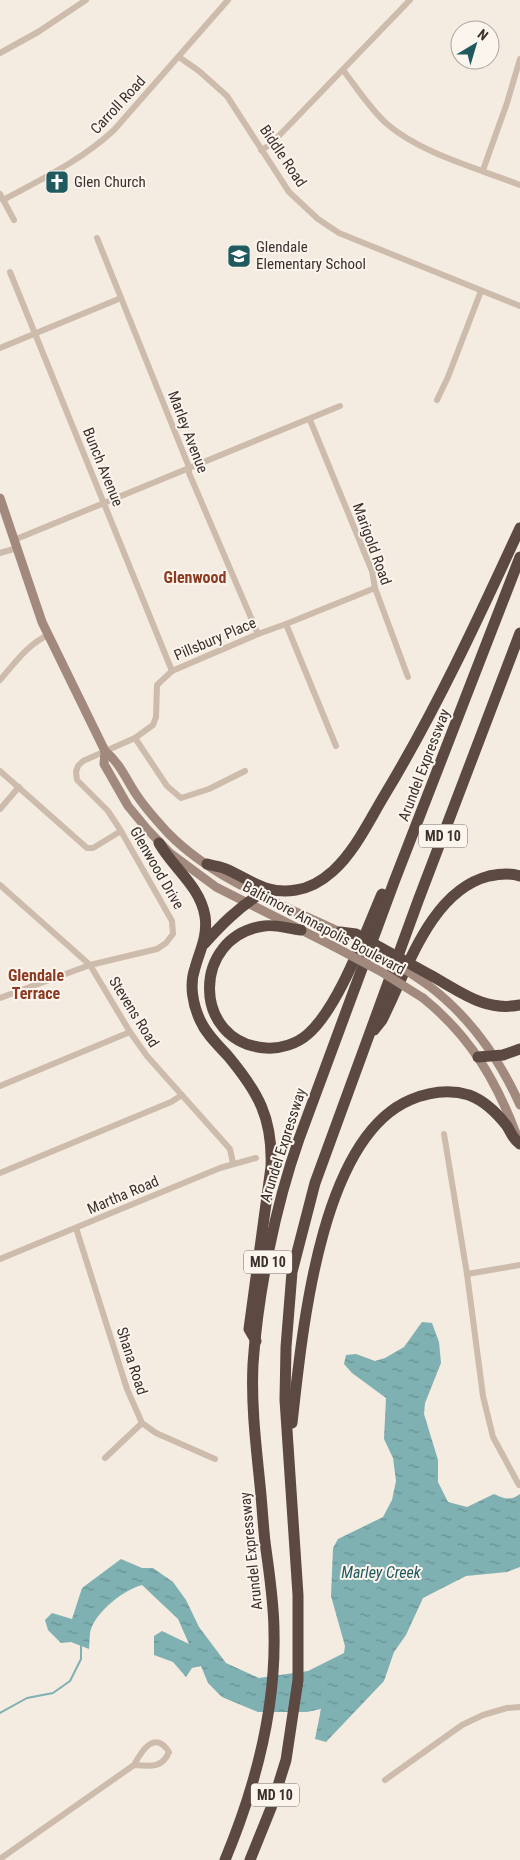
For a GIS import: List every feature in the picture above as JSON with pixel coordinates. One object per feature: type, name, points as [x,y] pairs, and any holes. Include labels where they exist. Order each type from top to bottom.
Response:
[{"type":"highway","points":[[207,864],[224,868],[250,883],[266,889],[279,891],[296,890],[311,886],[334,870],[362,833],[418,738],[520,528]]},
{"type":"highway","name":"Arundel Expressway","points":[[225,1860],[248,1798],[265,1730],[273,1661],[274,1632],[270,1579],[255,1443],[253,1365],[263,1288],[287,1173],[394,882],[520,557]]},
{"type":"highway","name":"MD 10","points":[[250,1860],[271,1808],[286,1760],[299,1662],[298,1595],[288,1459],[286,1382],[292,1272],[315,1183],[366,1039],[520,633]]},
{"type":"highway","points":[[159,843],[167,857],[197,895],[205,916],[204,944],[194,970],[192,991],[196,1012],[206,1031],[253,1088],[265,1114],[270,1133],[271,1167],[249,1328],[256,1341]]},
{"type":"highway","points":[[366,1039],[382,1020],[423,934],[444,905],[458,891],[478,879],[496,875],[520,876]]},
{"type":"highway","points":[[301,930],[266,926],[248,929],[233,938],[219,952],[210,976],[209,995],[215,1015],[225,1030],[235,1038],[259,1048],[275,1048],[291,1044],[307,1035],[318,1024],[333,1001],[383,891],[394,882]]},
{"type":"highway","points":[[204,944],[221,924],[247,902],[260,894]]},
{"type":"highway","points":[[340,932],[356,934],[430,980],[486,1005],[504,1007],[520,1005]]},
{"type":"highway","points":[[478,1057],[503,1055],[520,1050]]},
{"type":"highway","points":[[288,1459],[302,1333],[318,1258],[328,1218],[342,1179],[368,1134],[382,1118],[398,1105],[438,1091],[459,1093],[480,1100],[499,1116],[509,1129],[512,1138],[520,1143]]},
{"type":"main road","name":"Baltimore Annapolis Boulevard","points":[[0,498],[32,595],[48,635],[106,751],[116,760],[137,795],[178,842],[207,864],[260,894],[340,932]]},
{"type":"main road","name":"Baltimore Annapolis Boulevard","points":[[106,751],[104,764],[138,820],[159,843],[203,878],[380,971],[423,998],[452,1024],[478,1057],[502,1096],[520,1143]]},
{"type":"main road","points":[[430,980],[464,1018],[493,1055],[520,1104]]},
{"type":"street","points":[[0,53],[38,32],[86,0]]},
{"type":"street","name":"Carroll Road","points":[[2,197],[85,154],[99,144],[114,130],[228,0]]},
{"type":"street","points":[[261,150],[270,145],[410,0]]},
{"type":"street","name":"Biddle Road","points":[[179,56],[227,96],[290,192],[318,219],[339,233],[520,306]]},
{"type":"street","points":[[483,170],[507,103],[520,59]]},
{"type":"street","points":[[343,70],[372,108],[396,131],[434,152],[520,185]]},
{"type":"street","points":[[2,197],[14,220]]},
{"type":"street","name":"Marley Avenue","points":[[97,238],[190,467],[189,473],[258,634]]},
{"type":"street","name":"Bunch Avenue","points":[[10,272],[172,671]]},
{"type":"street","points":[[437,400],[448,377],[481,291]]},
{"type":"street","points":[[0,348],[121,298]]},
{"type":"street","points":[[0,553],[104,503],[310,420],[340,406]]},
{"type":"street","name":"Marigold Road","points":[[310,420],[372,572],[375,588],[408,677]]},
{"type":"street","name":"Pillsbury Place","points":[[106,751],[135,738],[153,725],[156,717],[157,686],[172,671],[258,634],[375,588]]},
{"type":"street","points":[[286,624],[336,746]]},
{"type":"street","points":[[0,680],[28,648],[48,635]]},
{"type":"street","points":[[135,738],[168,786],[181,798],[209,789],[245,771]]},
{"type":"street","name":"Glenwood Drive","points":[[0,998],[90,966],[157,950],[173,934],[172,921],[121,831],[108,812],[77,780],[76,772],[78,766],[83,761],[106,751]]},
{"type":"street","points":[[0,771],[87,848],[93,848],[121,831]]},
{"type":"street","points":[[0,809],[19,788]]},
{"type":"street","name":"Stevens Road","points":[[0,885],[90,966],[146,1056],[182,1094],[230,1150],[233,1164]]},
{"type":"street","points":[[0,1086],[130,1032]]},
{"type":"street","points":[[0,1173],[171,1102],[182,1094]]},
{"type":"street","points":[[444,1134],[468,1274],[483,1396],[493,1437],[519,1485]]},
{"type":"street","name":"Martha Road","points":[[0,1259],[233,1164],[256,1158]]},
{"type":"street","name":"Shana Road","points":[[76,1228],[127,1389],[142,1423]]},
{"type":"street","points":[[468,1274],[520,1265]]},
{"type":"street","points":[[105,1458],[142,1423],[156,1433],[215,1459]]},
{"type":"street","points":[[385,1780],[462,1725],[507,1708],[520,1707]]},
{"type":"street","points":[[0,1859],[8,1857],[134,1765],[139,1755],[149,1744],[157,1742],[164,1745],[169,1752],[162,1764],[149,1766],[134,1765]]},
{"type":"water","name":"Marley Creek","points":[[422,1322],[432,1323],[439,1342],[441,1363],[425,1403],[424,1414],[438,1460],[438,1482],[448,1502],[467,1507],[494,1494],[507,1499],[514,1498],[520,1494],[520,1567],[507,1572],[466,1576],[423,1598],[406,1635],[394,1652],[384,1681],[326,1742],[315,1739],[321,1709],[307,1712],[258,1712],[222,1697],[208,1683],[201,1666],[192,1668],[186,1677],[173,1662],[154,1655],[154,1636],[162,1631],[189,1644],[178,1619],[142,1585],[127,1591],[99,1615],[91,1629],[89,1649],[71,1642],[61,1643],[48,1630],[45,1620],[52,1613],[72,1619],[82,1588],[121,1559],[142,1568],[153,1568],[173,1582],[186,1600],[199,1627],[226,1663],[259,1678],[308,1671],[344,1653],[345,1646],[331,1596],[333,1548],[338,1539],[383,1517],[392,1500],[396,1481],[393,1458],[384,1439],[386,1398],[352,1373],[344,1364],[346,1355],[356,1354],[375,1361],[385,1358],[404,1347]]},
{"type":"waterway","name":"Marley Creek","points":[[0,1713],[27,1698],[53,1693],[70,1681],[81,1659],[81,1644]]},
{"type":"place","name":"Glen Church","points":[[57,182]]},
{"type":"place","name":"Glendale Elementary School","points":[[239,256]]},
{"type":"district","name":"Glenwood","points":[[195,577]]},
{"type":"district","name":"Glendale Terrace","points":[[36,984]]}]
